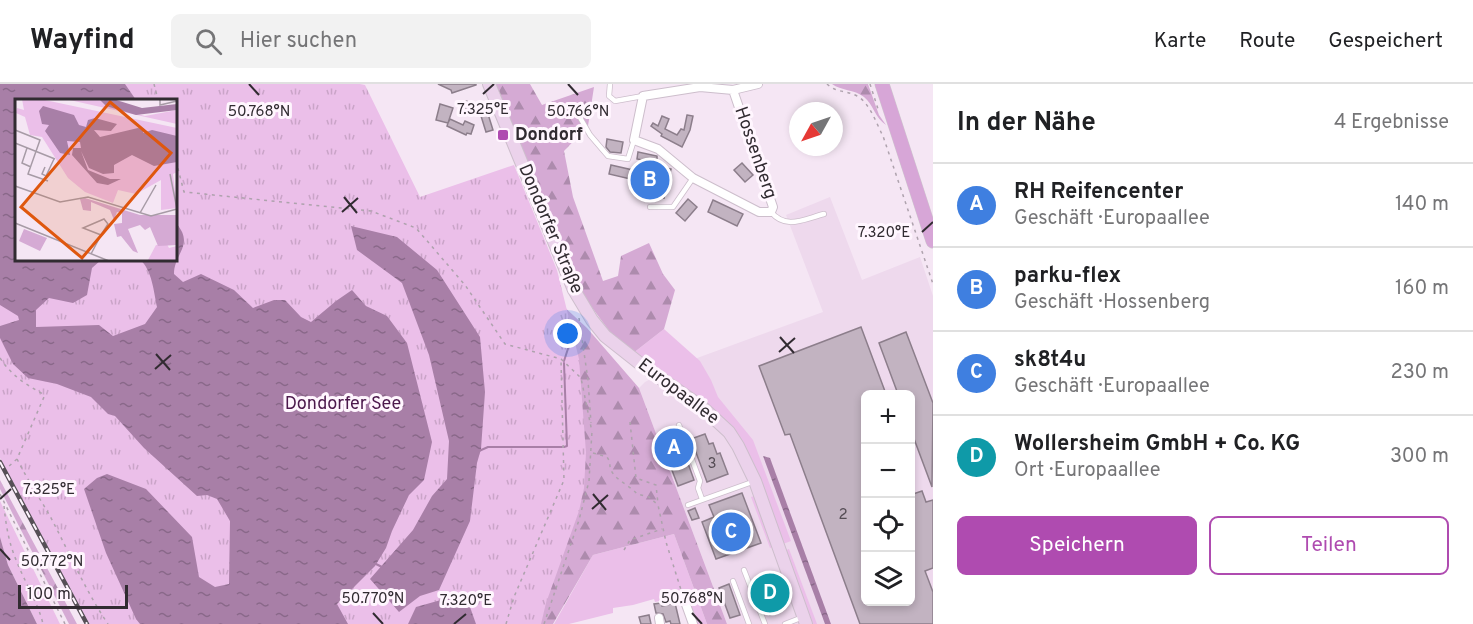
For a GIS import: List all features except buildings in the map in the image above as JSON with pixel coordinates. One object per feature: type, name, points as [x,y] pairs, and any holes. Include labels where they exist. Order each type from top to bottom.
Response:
[{"type":"main road","name":"Dondorfer Straße","points":[[489,84],[574,290],[592,320],[606,336]]},
{"type":"main road","points":[[882,84],[933,241]]},
{"type":"main road","name":"Europaallee","points":[[606,336],[624,353],[717,420],[738,446],[754,481],[804,621]]},
{"type":"street","name":"Hossenberg","points":[[643,96],[700,87],[733,90],[758,84]]},
{"type":"street","name":"Hossenberg","points":[[634,140],[658,149],[693,178],[759,212],[771,212],[773,207],[733,90]]},
{"type":"street","points":[[634,140],[643,96]]},
{"type":"street","points":[[684,599],[693,624]]},
{"type":"lane","points":[[610,84],[609,96],[615,102],[643,96]]},
{"type":"lane","points":[[574,107],[590,135],[608,156],[628,159],[634,140]]},
{"type":"lane","points":[[650,207],[673,207],[693,178]]},
{"type":"lane","points":[[771,212],[776,218],[787,223],[824,214]]},
{"type":"lane","points":[[679,425],[700,481],[698,488],[702,499]]},
{"type":"lane","points":[[688,505],[754,481]]},
{"type":"lane","points":[[744,570],[765,624]]},
{"type":"lane","points":[[733,582],[749,624]]},
{"type":"lane","points":[[785,624],[804,621]]},
{"type":"path","points":[[154,84],[158,99]]},
{"type":"path","points":[[827,84],[833,90],[857,96],[872,113],[883,136],[933,284]]},
{"type":"path","points":[[177,165],[184,192],[371,211],[416,228],[465,285],[505,344],[561,359],[581,378],[592,432]]},
{"type":"path","points":[[544,624],[579,520],[589,481],[592,432],[588,380],[578,310]]},
{"type":"path","points":[[0,358],[6,368],[22,383],[43,394],[44,397],[17,459],[7,468]]},
{"type":"path","points":[[506,624],[514,597],[564,480],[561,359]]},
{"type":"path","points":[[630,422],[636,478],[656,485],[666,542],[684,599]]},
{"type":"path","points":[[591,453],[607,457],[613,475],[637,494],[649,497],[658,505]]},
{"type":"path","points":[[17,459],[49,515],[94,604],[108,624]]},
{"type":"path","points":[[0,494],[65,624]]},
{"type":"path","points":[[4,503],[9,539],[43,624]]},
{"type":"path","points":[[624,550],[630,540],[663,529]]},
{"type":"shaded area","points":[[830,197],[862,280],[920,257],[933,296],[933,624],[727,624],[639,388],[645,382],[678,365],[823,312],[786,215]]},
{"type":"green space","name":"Dondorfer See","points":[[0,84],[360,84],[365,85],[420,197],[514,165],[557,270],[579,359],[586,453],[584,488],[579,511],[546,603],[541,624],[89,624],[0,458]]},
{"type":"green space","points":[[495,84],[530,84],[542,105],[594,87],[588,126],[564,151],[573,197],[603,281],[618,276],[621,256],[649,243],[663,274],[675,290],[664,329],[632,354],[610,332],[582,294]]},
{"type":"green space","points":[[832,84],[868,84],[879,115],[886,125],[864,97]]},
{"type":"green space","points":[[560,303],[587,328],[639,388],[727,624],[707,624],[674,534],[593,555],[553,624],[476,624]]},
{"type":"green space","points":[[664,329],[700,361],[718,397],[753,440],[791,541],[783,544],[753,462],[744,445],[632,354]]},
{"type":"green space","points":[[0,480],[77,624],[69,624],[0,489]]},
{"type":"green space","points":[[754,496],[773,547],[770,548],[751,497]]},
{"type":"green space","points":[[0,501],[60,624],[37,624],[8,565],[0,537]]},
{"type":"green space","points":[[674,534],[707,624],[695,624],[680,597],[655,602],[654,599],[613,608],[613,613],[569,624],[554,624],[593,555]]},
{"type":"green space","points":[[789,549],[817,624],[813,624],[786,550]]},
{"type":"water","name":"Dondorfer See","points":[[0,84],[125,84],[135,99],[15,99],[15,261],[100,261],[92,268],[87,295],[73,303],[49,298],[36,310],[36,327],[99,325],[113,336],[145,324],[157,307],[150,275],[141,261],[177,261],[174,274],[183,282],[201,274],[234,290],[253,308],[274,300],[285,300],[301,317],[311,322],[352,290],[366,306],[387,316],[407,343],[432,442],[424,480],[409,495],[386,548],[375,566],[337,604],[348,624],[140,624],[106,553],[84,489],[97,478],[107,474],[146,489],[192,537],[199,577],[215,587],[229,584],[230,521],[217,499],[207,495],[197,496],[144,448],[115,416],[108,414],[91,397],[57,384],[28,378],[13,364],[0,338],[0,326],[19,320],[18,316],[0,305]]},
{"type":"water","name":"Dondorfer See","points":[[177,225],[184,237],[177,260]]},
{"type":"water","points":[[351,226],[397,237],[437,270],[480,337],[485,392],[481,449],[477,463],[470,521],[439,590],[420,596],[399,612],[370,579],[413,530],[432,496],[447,479],[449,441],[429,355],[402,283],[357,250]]},
{"type":"water","points":[[763,456],[770,458],[831,624],[825,624]]},
{"type":"water","points":[[0,537],[8,565],[37,624],[0,624]]},
{"type":"water","points":[[448,598],[461,598],[470,607],[476,624],[408,624],[416,607]]},
{"type":"waterway","points":[[564,361],[575,327]]},
{"type":"waterway","points":[[564,363],[567,446],[564,447]]},
{"type":"waterway","points":[[479,451],[488,447],[562,447]]},
{"type":"waterway","points":[[376,564],[382,567]]},
{"type":"railway","points":[[0,462],[87,624]]},
{"type":"place","name":"Dondorf","points":[[503,135]]},
{"type":"place","name":"parku-flex","points":[[650,180]]},
{"type":"place","name":"RH Reifencenter","points":[[674,448]]},
{"type":"place","name":"sk8t4u","points":[[731,532]]},
{"type":"place","name":"Wollersheim GmbH + Co. KG","points":[[770,593]]}]
